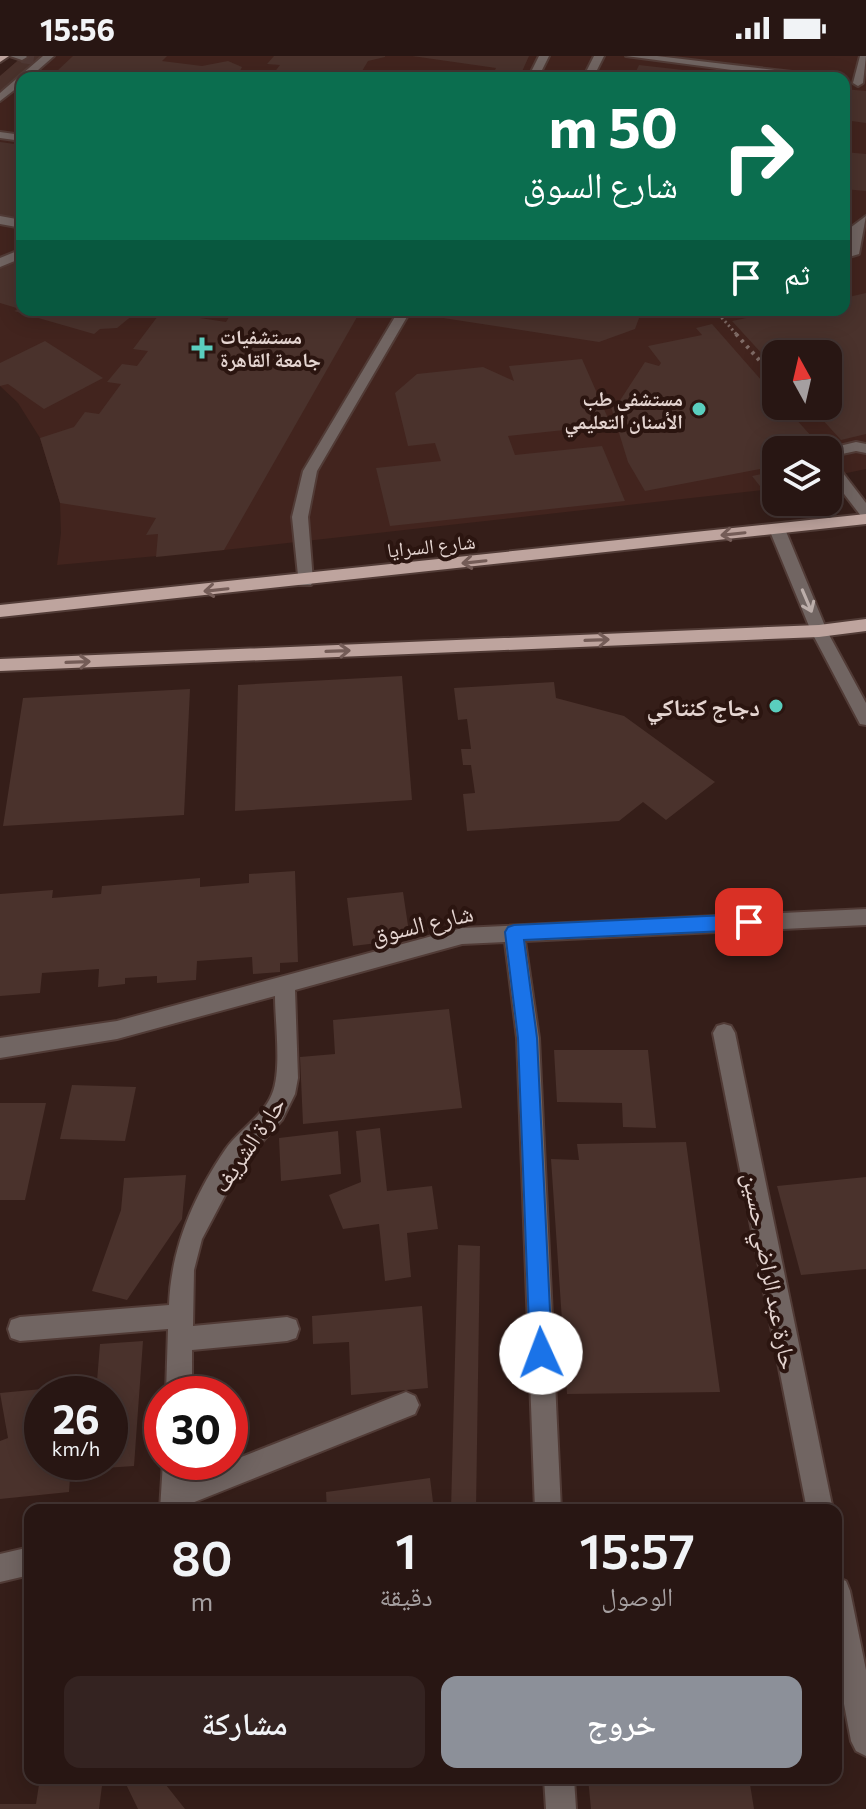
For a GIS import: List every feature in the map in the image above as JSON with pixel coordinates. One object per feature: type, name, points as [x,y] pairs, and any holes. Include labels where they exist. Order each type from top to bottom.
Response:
[{"type":"main road","name":"شارع السرايا","points":[[0,611],[305,581],[777,529],[866,516]]},
{"type":"main road","points":[[0,665],[819,631],[866,625]]},
{"type":"street","points":[[15,56],[22,57]]},
{"type":"street","points":[[631,56],[711,61],[780,72]]},
{"type":"street","points":[[862,83],[865,56]]},
{"type":"street","points":[[0,98],[16,84]]},
{"type":"street","points":[[854,254],[856,228],[866,220]]},
{"type":"street","points":[[305,581],[300,517],[302,494],[310,471],[401,316]]},
{"type":"street","points":[[842,450],[856,446],[866,449]]},
{"type":"street","points":[[842,483],[866,516]]},
{"type":"street","points":[[777,529],[819,631],[866,719]]},
{"type":"street","name":"شارع السوق","points":[[0,1048],[117,1030],[462,936],[866,917]]},
{"type":"street","points":[[514,932],[528,1038],[548,1504]]},
{"type":"street","name":"حارة الشريف","points":[[180,1376],[182,1270],[191,1236],[233,1157],[274,1113],[284,1094],[287,1078],[285,984]]},
{"type":"street","name":"حارة عبد الراضي حسين","points":[[724,1033],[819,1504]]},
{"type":"street","points":[[20,1329],[287,1329]]},
{"type":"street","points":[[175,1480],[174,1503],[406,1405]]},
{"type":"street","points":[[0,1568],[24,1562]]},
{"type":"street","points":[[842,1621],[866,1741]]},
{"type":"street","points":[[559,1784],[561,1809]]},
{"type":"path","points":[[720,316],[762,363]]},
{"type":"shaded area","points":[[23,56],[866,56],[866,469],[842,474],[842,436],[762,436],[762,490],[224,550],[57,565],[61,533],[60,503],[40,438],[18,403],[0,386],[0,76]]},
{"type":"building","points":[[23,56],[45,56],[27,72],[16,72],[16,82],[0,96],[0,76]]},
{"type":"building","points":[[73,56],[167,56],[162,61],[202,66],[228,61],[242,67],[241,72],[56,72]]},
{"type":"building","points":[[274,56],[385,56],[368,61],[363,72],[275,72],[280,65],[267,64]]},
{"type":"building","points":[[412,56],[529,56],[522,72],[494,72],[496,68]]},
{"type":"building","points":[[639,65],[701,72],[636,72]]},
{"type":"building","points":[[850,90],[866,91],[866,123],[850,121]]},
{"type":"building","points":[[0,142],[16,144],[16,217],[0,215]]},
{"type":"building","points":[[850,153],[866,154],[866,191],[850,190]]},
{"type":"building","points":[[8,261],[16,264],[16,308],[0,303],[0,269]]},
{"type":"building","points":[[866,293],[866,434],[842,440],[842,436],[837,436],[823,420],[842,420],[842,340],[762,340],[762,354],[732,321],[756,316],[850,316],[850,297]]},
{"type":"building","points":[[31,316],[132,316],[117,328],[100,329],[94,334]]},
{"type":"building","points":[[158,316],[187,316],[226,322],[230,316],[358,316],[224,550],[156,557],[158,534],[146,535],[156,518],[60,503],[40,438],[74,427],[85,412],[99,414],[121,384],[107,382],[122,364],[137,366],[148,351],[133,349]]},
{"type":"building","points":[[640,316],[635,329],[599,342],[443,318]]},
{"type":"building","name":"مستشفى طب الأسنان التعليمي","points":[[712,324],[762,381],[762,420],[797,420],[811,436],[762,436],[762,469],[645,491],[628,462],[611,407],[622,407],[619,402],[645,362],[659,366],[661,363],[648,346],[702,335],[696,328]]},
{"type":"building","points":[[45,341],[103,378],[44,409],[8,384],[0,386],[0,363]]},
{"type":"building","points":[[582,359],[611,425],[508,436],[515,455],[602,446],[625,501],[390,526],[376,468],[441,461],[435,443],[408,446],[395,393],[417,374],[483,367],[514,381],[509,366]]},
{"type":"building","points":[[762,474],[762,489],[752,476]]},
{"type":"building","points":[[402,676],[412,800],[235,811],[238,685]]},
{"type":"building","points":[[554,682],[556,698],[624,716],[715,782],[666,820],[643,802],[619,821],[467,831],[463,794],[475,793],[471,765],[463,765],[461,749],[471,749],[467,719],[458,720],[454,688]]},
{"type":"building","points":[[190,689],[184,815],[3,826],[23,698]]},
{"type":"building","points":[[295,871],[298,962],[280,963],[280,972],[253,974],[252,957],[197,961],[196,980],[157,983],[157,976],[125,978],[125,984],[98,987],[99,969],[42,973],[40,993],[0,996],[0,894],[53,890],[52,898],[101,894],[102,886],[200,878],[200,887],[249,883],[249,874]]},
{"type":"building","points":[[403,892],[410,939],[353,946],[347,898]]},
{"type":"building","points":[[449,1009],[462,1108],[303,1124],[300,1057],[335,1054],[333,1020]]},
{"type":"building","points":[[554,1050],[648,1050],[656,1128],[623,1127],[622,1103],[557,1102]]},
{"type":"building","points":[[72,1085],[136,1087],[125,1141],[60,1139]]},
{"type":"building","points":[[0,1103],[46,1103],[25,1200],[0,1200]]},
{"type":"building","points":[[380,1128],[387,1191],[432,1186],[438,1229],[407,1233],[411,1277],[385,1281],[379,1224],[343,1229],[329,1195],[361,1182],[356,1131]]},
{"type":"building","points":[[338,1131],[341,1174],[281,1181],[279,1138]]},
{"type":"building","points":[[686,1142],[720,1392],[567,1394],[551,1159],[579,1160],[577,1144]]},
{"type":"building","points":[[186,1175],[182,1219],[127,1300],[92,1291],[121,1210],[124,1178]]},
{"type":"building","points":[[866,1177],[866,1269],[801,1275],[777,1186]]},
{"type":"building","points":[[458,1245],[480,1246],[476,1504],[451,1504]]},
{"type":"building","points":[[422,1306],[428,1388],[351,1395],[349,1342],[313,1344],[312,1316]]},
{"type":"building","points":[[143,1341],[134,1466],[128,1466],[128,1376],[97,1376],[100,1344]]},
{"type":"building","points":[[24,1391],[24,1480],[70,1480],[69,1492],[0,1499],[0,1441],[8,1438],[0,1393]]},
{"type":"building","points":[[430,1478],[433,1504],[327,1504],[326,1492]]},
{"type":"building","points":[[39,1784],[102,1784],[99,1809],[0,1809],[0,1804],[36,1804]]},
{"type":"building","points":[[126,1784],[166,1784],[185,1809],[138,1809]]},
{"type":"building","points":[[589,1784],[750,1784],[754,1809],[591,1809]]},
{"type":"tunnel","points":[[22,57],[41,60]]},
{"type":"place","name":"مستشفيات جامعة القاهرة","points":[[202,348]]},
{"type":"place","name":"مستشفى طب الأسنان التعليمي","points":[[699,409]]},
{"type":"place","name":"دجاج كنتاكي","points":[[776,706]]},
{"type":"route","points":[[541,1353],[528,1038],[514,932],[749,922]]}]
